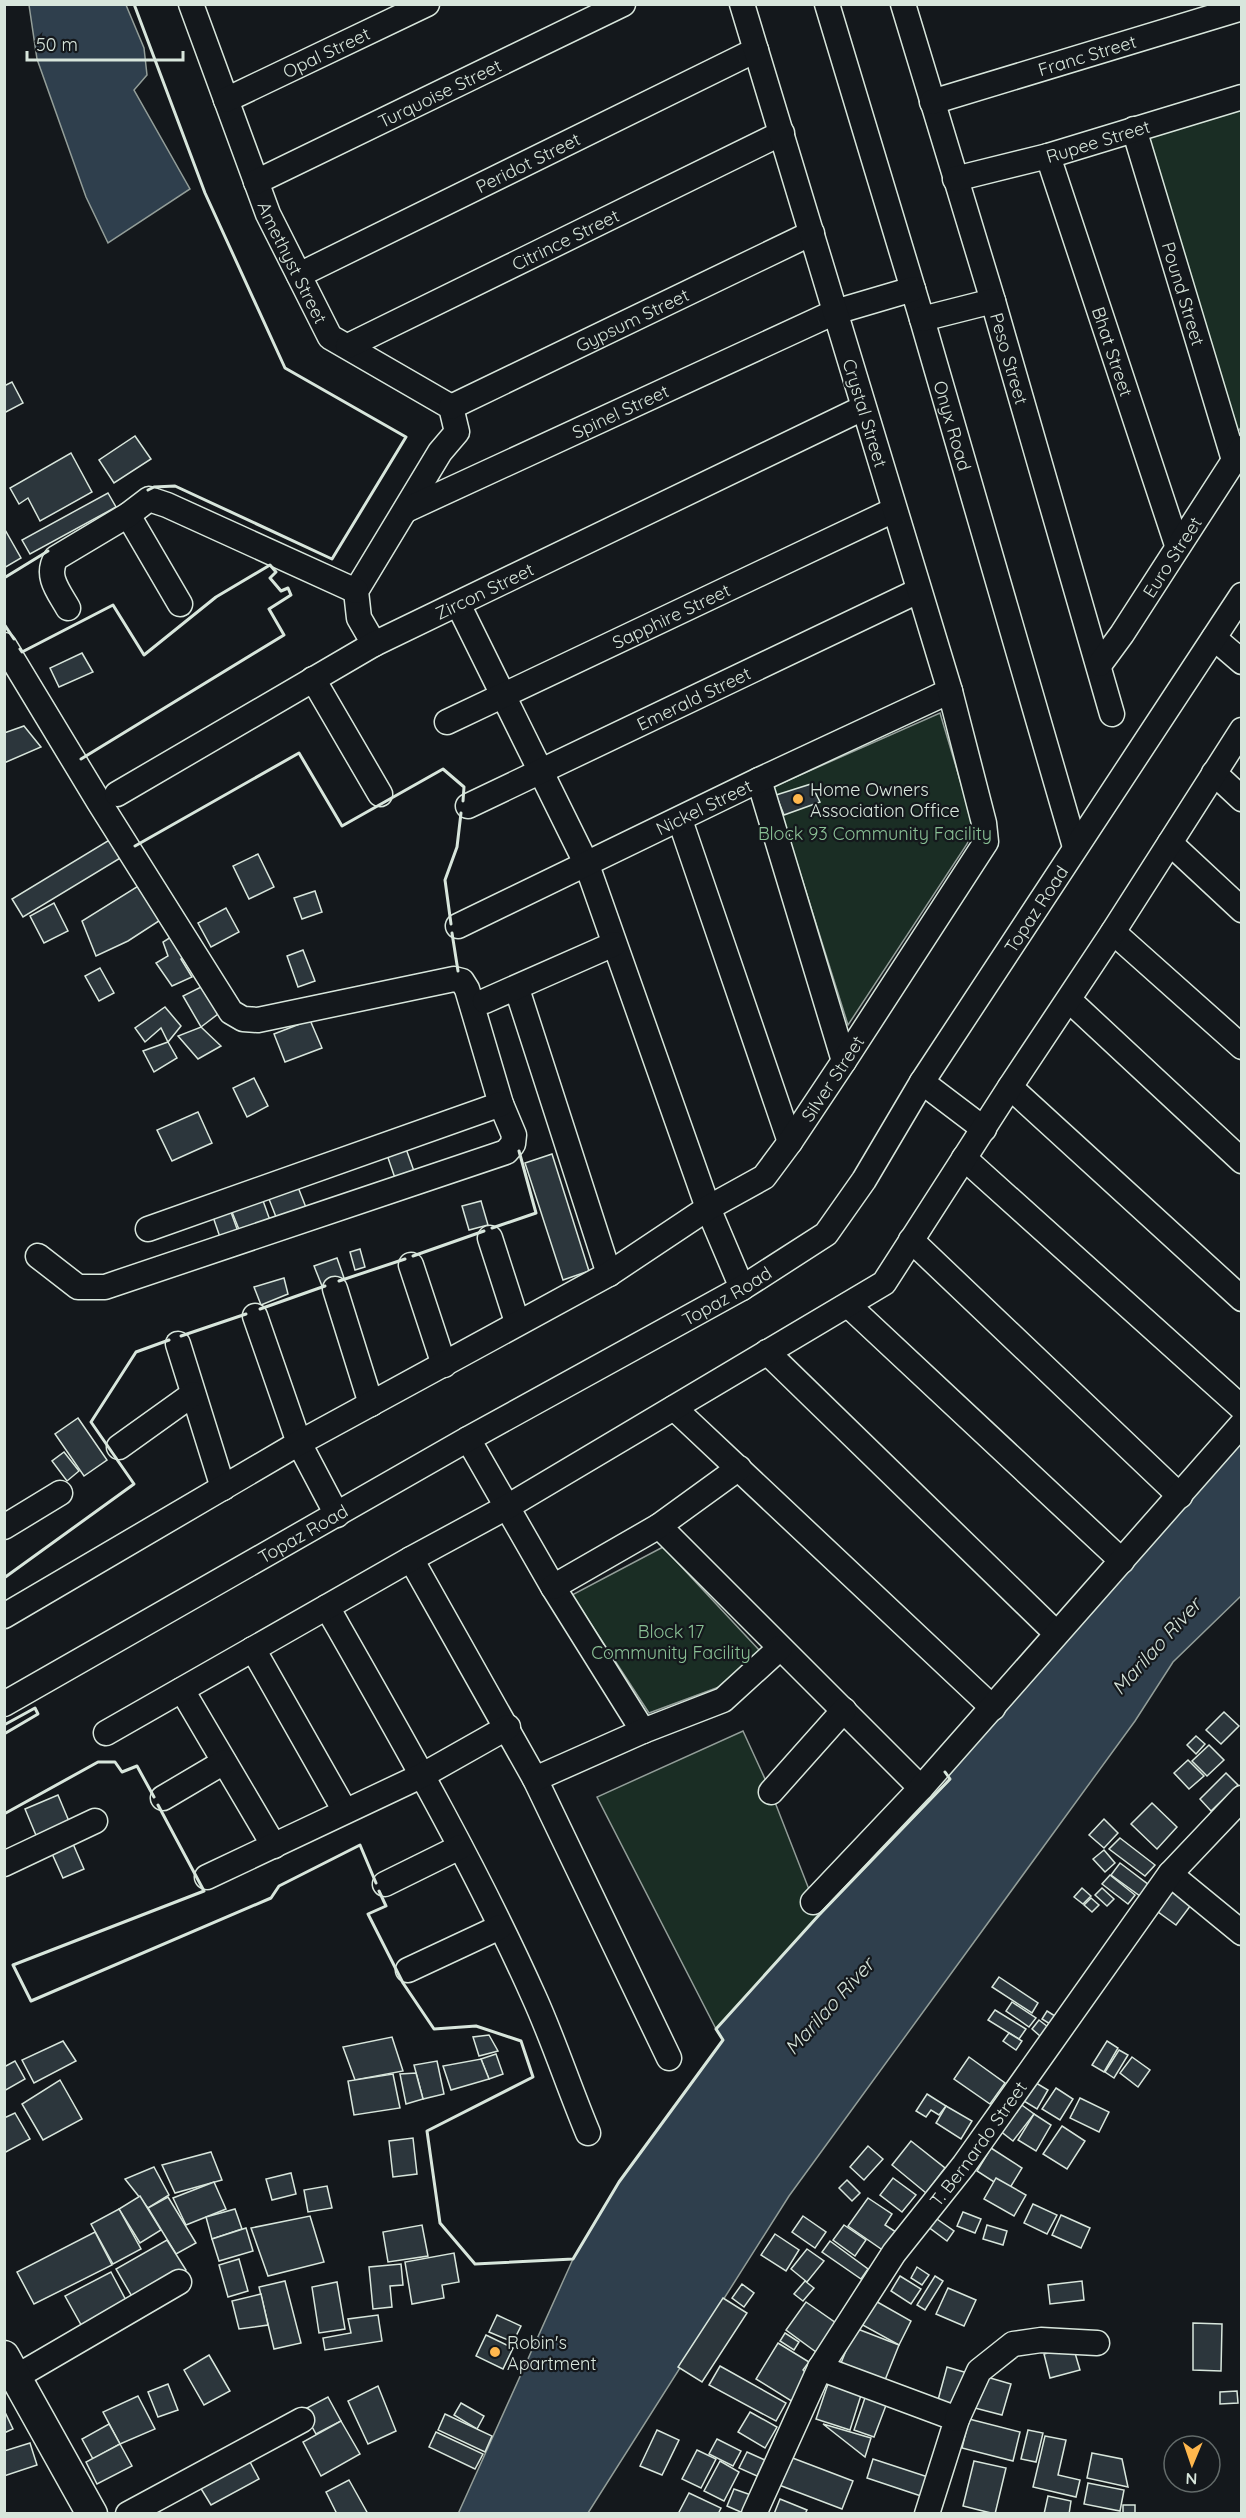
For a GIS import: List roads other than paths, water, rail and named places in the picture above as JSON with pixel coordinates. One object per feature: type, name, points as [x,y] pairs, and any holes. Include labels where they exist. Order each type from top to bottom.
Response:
[{"type":"main road","points":[[10,2367],[92,2514]]},
{"type":"street","name":"Opal Street","points":[[226,100],[426,4]]},
{"type":"street","name":"Turquoise Street","points":[[256,182],[623,4]]},
{"type":"street","name":"Crystal Street","points":[[742,4],[950,691],[984,823]]},
{"type":"street","name":"Onyx Road","points":[[827,4],[913,289],[1075,847]]},
{"type":"street","name":"Peso Street","points":[[903,4],[1100,664],[1112,714]]},
{"type":"street","name":"Amethyst Street","points":[[197,7],[226,100],[268,214],[330,337],[451,407]]},
{"type":"street","name":"Franc Street","points":[[932,102],[1242,8]]},
{"type":"street","name":"Peridot Street","points":[[298,274],[756,50]]},
{"type":"street","name":"Rupee Street","points":[[955,179],[1048,156],[1242,96]]},
{"type":"street","name":"Pound Street","points":[[1134,129],[1238,454]]},
{"type":"street","name":"Citrince Street","points":[[348,346],[782,133]]},
{"type":"street","name":"Bhat Street","points":[[1048,156],[1177,545]]},
{"type":"street","name":"Gypsum Street","points":[[451,407],[812,233]]},
{"type":"street","name":"Spinel Street","points":[[405,510],[835,312],[913,289]]},
{"type":"street","points":[[922,320],[993,301]]},
{"type":"street","points":[[374,644],[359,618],[356,591],[440,452],[457,432],[451,407]]},
{"type":"street","name":"Zircon Street","points":[[117,794],[374,644],[863,408]]},
{"type":"street","name":"Euro Street","points":[[1100,664],[1122,634],[1177,545],[1238,454]]},
{"type":"street","points":[[68,608],[52,578],[51,567],[56,558],[128,515],[149,499],[167,505],[356,591]]},
{"type":"street","name":"Sapphire Street","points":[[447,722],[894,510]]},
{"type":"street","points":[[128,515],[180,604]]},
{"type":"street","name":"Emerald Street","points":[[468,806],[918,591]]},
{"type":"street","name":"Topaz Road","points":[[4,1704],[468,1438],[742,1288],[826,1234],[864,1180],[922,1082],[1242,594]]},
{"type":"street","points":[[458,604],[539,773],[587,865],[708,1208],[742,1288]]},
{"type":"street","points":[[1214,638],[1242,662]]},
{"type":"street","points":[[4,645],[231,1012],[243,1019],[258,1020],[454,979],[462,981],[467,988],[501,1104],[514,1135],[513,1144],[506,1152],[105,1287],[78,1287],[38,1256]]},
{"type":"street","points":[[313,679],[380,794]]},
{"type":"street","name":"Nickel Street","points":[[458,926],[759,780],[950,691]]},
{"type":"street","points":[[106,1733],[411,1559],[507,1507],[884,1283],[1242,730]]},
{"type":"street","points":[[1214,773],[1242,799]]},
{"type":"street","points":[[759,780],[844,1061]]},
{"type":"street","points":[[680,820],[790,1142]]},
{"type":"street","name":"Silver Street","points":[[4,1616],[299,1443],[444,1365],[517,1322],[609,1274],[708,1208],[764,1177],[844,1061],[986,842],[984,823]]},
{"type":"street","points":[[1170,843],[1242,910]]},
{"type":"street","points":[[1113,932],[1242,1047]]},
{"type":"street","points":[[485,1001],[614,944]]},
{"type":"street","points":[[517,988],[609,1274]]},
{"type":"street","points":[[1069,1000],[1242,1161]]},
{"type":"street","points":[[922,1082],[984,1129]]},
{"type":"street","points":[[1010,1087],[1242,1299]]},
{"type":"street","points":[[148,1229],[501,1104]]},
{"type":"street","points":[[964,1158],[1242,1408]]},
{"type":"street","points":[[490,1238],[517,1322]]},
{"type":"street","points":[[911,1240],[1180,1496]]},
{"type":"street","points":[[411,1265],[444,1365]]},
{"type":"street","points":[[335,1289],[371,1404]]},
{"type":"street","points":[[848,1305],[1122,1561]]},
{"type":"street","points":[[255,1316],[299,1443],[337,1515]]},
{"type":"street","points":[[178,1344],[223,1488]]},
{"type":"street","points":[[767,1352],[1056,1633]]},
{"type":"street","points":[[119,1447],[193,1394]]},
{"type":"street","points":[[674,1408],[993,1708]]},
{"type":"street","points":[[813,1902],[993,1708],[1056,1633],[1242,1424]]},
{"type":"street","points":[[468,1438],[553,1587],[643,1731]]},
{"type":"street","points":[[553,1587],[659,1526],[739,1468]]},
{"type":"street","points":[[4,1527],[60,1493]]},
{"type":"street","points":[[659,1526],[921,1788]]},
{"type":"street","points":[[411,1559],[536,1779],[669,2058]]},
{"type":"street","points":[[327,1607],[423,1775],[500,1927],[535,1998],[588,2133]]},
{"type":"street","points":[[536,1779],[643,1731],[723,1700],[780,1648]]},
{"type":"street","points":[[253,1649],[345,1811]]},
{"type":"street","points":[[182,1690],[274,1846]]},
{"type":"street","points":[[771,1792],[844,1710]]},
{"type":"street","points":[[207,1877],[423,1775],[508,1727]]},
{"type":"street","points":[[163,1798],[224,1762]]},
{"type":"street","name":"T. Bernardo Street","points":[[754,2514],[820,2368],[894,2253],[964,2165],[1170,1874],[1242,1798]]},
{"type":"street","points":[[4,1864],[95,1821]]},
{"type":"street","points":[[385,1884],[460,1848]]},
{"type":"street","points":[[1170,1874],[1242,1933]]},
{"type":"street","points":[[408,1970],[500,1927]]},
{"type":"street","points":[[10,2367],[179,2283]]},
{"type":"street","points":[[927,2514],[957,2419],[979,2371],[1013,2344],[1041,2340],[1097,2343]]},
{"type":"street","points":[[820,2368],[957,2419]]},
{"type":"street","points":[[128,2514],[302,2420]]},
{"type":"water","points":[[29,5],[126,5],[144,48],[147,75],[134,90],[190,189],[108,243],[86,197],[37,59]]},
{"type":"water","name":"Marilao River","points":[[1241,1439],[1241,1596],[1173,1662],[1135,1721],[789,2196],[588,2513],[458,2514],[573,2259],[619,2182],[723,2040],[716,2029],[819,1915],[950,1780],[944,1771]]},
{"type":"place","name":"Home Owners Association Office","points":[[798,799]]},
{"type":"place","name":"Robin's Apartment","points":[[495,2352]]},
{"type":"park label","name":"Block 93 Community Facility","points":[[875,833]]},
{"type":"park label","name":"Block 17 Community Facility","points":[[671,1641]]}]
